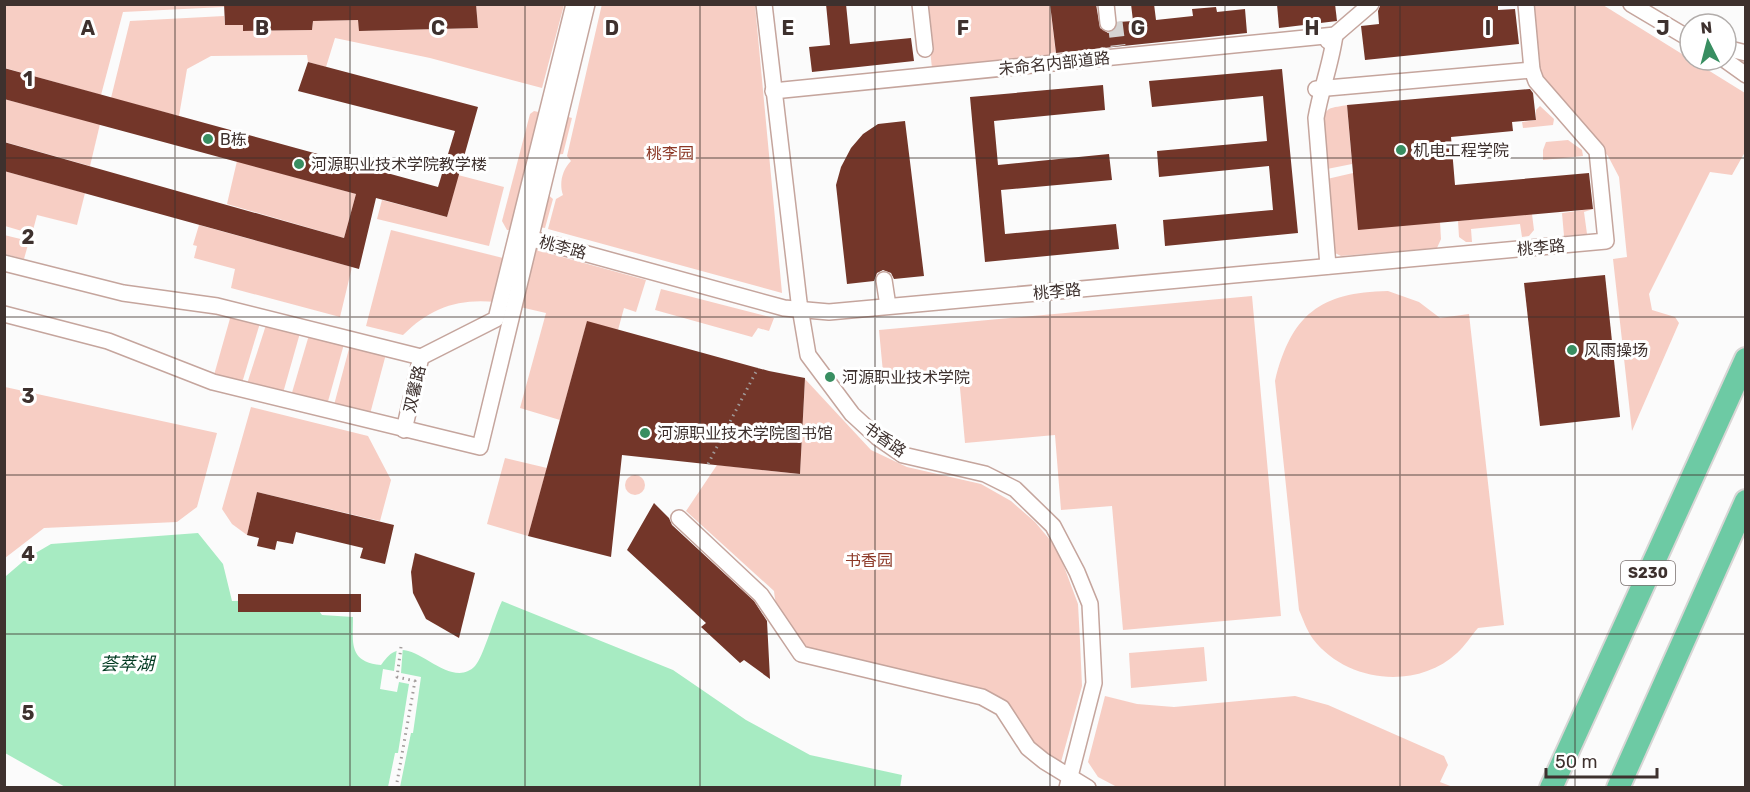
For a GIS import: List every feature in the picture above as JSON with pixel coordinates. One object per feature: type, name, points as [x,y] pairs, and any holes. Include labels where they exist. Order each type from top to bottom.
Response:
[{"type":"main road","name":"S230","points":[[1551,788],[1746,359]]},
{"type":"main road","points":[[1618,788],[1746,501]]},
{"type":"street","points":[[404,430],[480,447],[574,4]]},
{"type":"street","points":[[421,357],[496,319],[526,233],[586,4]]},
{"type":"street","name":"书香路","points":[[764,4],[778,93],[808,355],[852,414],[877,437],[903,455],[985,474],[1015,489],[1053,525],[1066,547],[1090,604],[1094,683],[1074,780]]},
{"type":"street","name":"书香路","points":[[773,4],[778,93]]},
{"type":"street","points":[[920,4],[925,49]]},
{"type":"street","points":[[1106,4],[1111,23],[1113,4]]},
{"type":"street","points":[[1325,263],[1316,118],[1319,89],[1331,38],[1371,4]]},
{"type":"street","points":[[1319,89],[1532,69],[1526,4]]},
{"type":"street","points":[[1631,4],[1678,32]]},
{"type":"street","points":[[1646,4],[1678,23]]},
{"type":"street","name":"未命名内部道路","points":[[778,93],[1114,55],[1331,38]]},
{"type":"street","name":"桃李路","points":[[526,233],[784,308],[887,302],[1605,238],[1597,151],[1536,81],[1532,69]]},
{"type":"street","name":"双馨路","points":[[4,263],[123,293],[217,306],[421,357],[404,430],[213,382],[108,341],[4,314]]},
{"type":"street","points":[[884,280],[887,302]]},
{"type":"street","points":[[679,518],[761,595],[777,623],[801,654],[982,697],[1002,708],[1028,748],[1044,761],[1074,780],[1101,788]]},
{"type":"path","points":[[708,464],[758,368]]},
{"type":"path","points":[[396,788],[415,681],[397,677],[401,647]]},
{"type":"green space","points":[[224,4],[224,7],[123,12],[101,95],[5,68],[4,5]]},
{"type":"green space","name":"桃李园","points":[[602,4],[755,5],[782,293],[548,229],[556,199],[563,195],[562,177],[571,161],[567,156]]},
{"type":"green space","points":[[476,5],[564,5],[542,88],[430,58],[335,38],[326,67],[308,62],[307,55],[211,56],[187,69],[179,116],[111,98],[130,21],[224,16],[225,25],[234,25],[242,10],[244,31],[312,30],[313,21],[358,20],[360,31],[478,28]]},
{"type":"green space","points":[[925,5],[1050,5],[1056,55],[932,68]]},
{"type":"green space","points":[[1533,5],[1603,5],[1678,51],[1678,72],[1711,72],[1745,93],[1745,152],[1732,175],[1710,172],[1649,294],[1652,310],[1675,317],[1679,323],[1632,431],[1613,259],[1627,257],[1619,177],[1608,156],[1541,77]]},
{"type":"green space","points":[[4,99],[100,124],[90,166],[5,142]]},
{"type":"green space","points":[[1347,105],[1352,164],[1327,169],[1321,129],[1322,121],[1329,109]]},
{"type":"green space","points":[[1540,106],[1554,119],[1553,125],[1523,128],[1522,122],[1536,120],[1536,110]]},
{"type":"green space","points":[[534,111],[543,113],[513,230],[507,230],[502,221],[530,114]]},
{"type":"green space","points":[[565,116],[572,118],[563,154],[556,155]]},
{"type":"green space","points":[[1568,140],[1582,150],[1583,156],[1543,160],[1546,142]]},
{"type":"green space","points":[[237,161],[356,194],[344,238],[227,204]]},
{"type":"green space","points":[[4,171],[85,193],[77,225],[37,215],[32,234],[5,226]]},
{"type":"green space","points":[[1353,173],[1440,222],[1441,239],[1437,248],[1341,256],[1335,253],[1327,179]]},
{"type":"green space","points":[[458,175],[504,187],[489,246],[377,219],[382,200],[447,217]]},
{"type":"green space","points":[[547,194],[553,199],[545,228],[539,227]]},
{"type":"green space","points":[[1596,208],[1584,212],[1587,234],[1564,236],[1562,213]]},
{"type":"green space","points":[[1532,214],[1534,230],[1529,236],[1522,237],[1520,224],[1471,229],[1472,242],[1466,242],[1459,237],[1458,221]]},
{"type":"green space","points":[[199,225],[352,267],[340,317],[231,288],[235,269],[194,258],[197,246],[193,245]]},
{"type":"green space","points":[[391,230],[507,259],[496,302],[469,302],[445,307],[424,318],[403,335],[366,326]]},
{"type":"green space","points":[[4,235],[29,241],[24,259],[5,254]]},
{"type":"green space","points":[[533,249],[646,280],[636,312],[624,308],[618,330],[587,322],[560,420],[520,408],[546,313],[520,307]]},
{"type":"green space","points":[[661,289],[774,318],[769,331],[758,328],[752,337],[655,310]]},
{"type":"green space","points":[[1388,291],[1419,302],[1440,318],[1469,314],[1504,625],[1478,628],[1460,650],[1440,665],[1422,673],[1402,677],[1362,672],[1344,665],[1327,654],[1313,639],[1305,625],[1299,610],[1275,381],[1290,339],[1312,312],[1344,296]]},
{"type":"green space","points":[[1252,296],[1281,616],[1123,630],[1112,506],[1061,510],[1055,435],[965,443],[959,377],[884,383],[879,330]]},
{"type":"green space","points":[[231,315],[260,323],[242,383],[214,375]]},
{"type":"green space","points":[[266,325],[300,333],[283,393],[247,384]]},
{"type":"green space","points":[[309,335],[344,344],[327,405],[291,396]]},
{"type":"green space","points":[[350,345],[386,354],[370,414],[334,405]]},
{"type":"green space","name":"书香园","points":[[805,379],[871,450],[907,467],[981,484],[1011,501],[1035,522],[1051,541],[1062,561],[1078,604],[1080,641],[1082,686],[1061,762],[1033,743],[1007,704],[987,691],[809,649],[785,624],[775,600],[774,591],[686,511],[717,465],[800,474]]},
{"type":"green space","points":[[5,387],[217,433],[197,507],[177,522],[44,528],[5,558]]},
{"type":"green space","points":[[251,407],[368,436],[391,480],[380,521],[257,492],[247,535],[232,524],[222,509]]},
{"type":"green space","points":[[505,458],[547,468],[528,536],[487,524]]},
{"type":"green space","points":[[635,475],[642,478],[645,485],[642,492],[635,495],[628,492],[625,485],[628,478]]},
{"type":"green space","points":[[1204,647],[1207,681],[1131,688],[1129,653]]},
{"type":"green space","points":[[1105,696],[1137,704],[1174,707],[1295,696],[1328,705],[1444,756],[1448,765],[1440,782],[1453,787],[1117,787],[1098,777],[1088,762]]},
{"type":"water","name":"荟萃湖","points":[[198,533],[223,564],[232,601],[311,600],[322,615],[353,617],[355,649],[363,660],[370,663],[381,665],[392,653],[403,650],[412,652],[455,673],[465,672],[475,666],[478,661],[502,601],[673,670],[746,720],[810,755],[902,775],[900,788],[67,788],[5,753],[6,576],[27,558],[51,544]]},
{"type":"pier","points":[[403,646],[401,673],[421,677],[413,733],[411,733],[400,787],[388,787],[395,753],[398,753],[409,684],[399,682],[397,692],[380,689],[383,669],[394,671],[397,648]]},
{"type":"building","points":[[224,4],[476,4],[478,28],[359,31],[358,20],[313,21],[312,30],[243,31],[243,25],[225,25]]},
{"type":"building","points":[[826,4],[846,4],[850,44],[911,38],[914,61],[812,72],[809,47],[830,45]]},
{"type":"building","points":[[1050,4],[1096,4],[1100,28],[1108,33],[1114,30],[1118,22],[1133,21],[1131,4],[1154,4],[1156,20],[1193,16],[1192,9],[1216,7],[1217,12],[1245,9],[1247,33],[1056,53]]},
{"type":"building","points":[[1277,4],[1335,4],[1337,21],[1279,28]]},
{"type":"building","points":[[1498,4],[1498,10],[1515,9],[1519,44],[1365,60],[1361,26],[1379,24],[1380,6]]},
{"type":"building","name":"河源职业技术学院教学楼","points":[[308,62],[478,107],[447,217],[376,198],[359,269],[4,171],[4,142],[344,238],[356,194],[4,99],[4,68],[438,187],[455,131],[298,91]]},
{"type":"building","points":[[1282,69],[1298,233],[1165,246],[1163,220],[1273,210],[1269,166],[1159,177],[1157,151],[1267,141],[1263,96],[1152,107],[1149,81]]},
{"type":"building","points":[[1103,85],[1105,110],[994,121],[998,165],[1109,154],[1112,180],[1001,190],[1005,234],[1116,224],[1119,249],[985,262],[970,97]]},
{"type":"building","name":"机电工程学院","points":[[1530,89],[1533,93],[1536,120],[1512,122],[1513,131],[1451,137],[1455,185],[1589,173],[1593,209],[1358,230],[1347,105]]},
{"type":"building","points":[[905,121],[924,276],[894,279],[891,273],[883,270],[877,273],[874,281],[847,284],[836,185],[841,167],[851,148],[863,134],[878,124]]},
{"type":"building","name":"风雨操场","points":[[1605,275],[1620,417],[1540,426],[1524,283]]},
{"type":"building","name":"河源职业技术学院图书馆","points":[[587,321],[769,371],[805,378],[800,474],[622,455],[611,557],[528,536]]},
{"type":"building","points":[[257,492],[394,525],[385,564],[360,558],[363,548],[296,532],[293,544],[277,541],[275,550],[257,546],[259,538],[247,535]]},
{"type":"building","points":[[654,503],[669,518],[672,525],[754,601],[767,621],[770,679],[744,660],[740,663],[701,627],[706,623],[627,550]]},
{"type":"building","points":[[415,553],[475,573],[459,638],[426,619],[413,593],[411,572]]},
{"type":"building","points":[[238,594],[361,594],[361,612],[238,612]]},
{"type":"tunnel","points":[[1115,22],[1118,46]]},
{"type":"place","name":"B栋","points":[[208,139]]},
{"type":"place","name":"机电工程学院","points":[[1401,150]]},
{"type":"place","name":"河源职业技术学院教学楼","points":[[299,164]]},
{"type":"place","name":"风雨操场","points":[[1572,350]]},
{"type":"place","name":"河源职业技术学院","points":[[830,377]]},
{"type":"place","name":"河源职业技术学院图书馆","points":[[645,433]]}]
